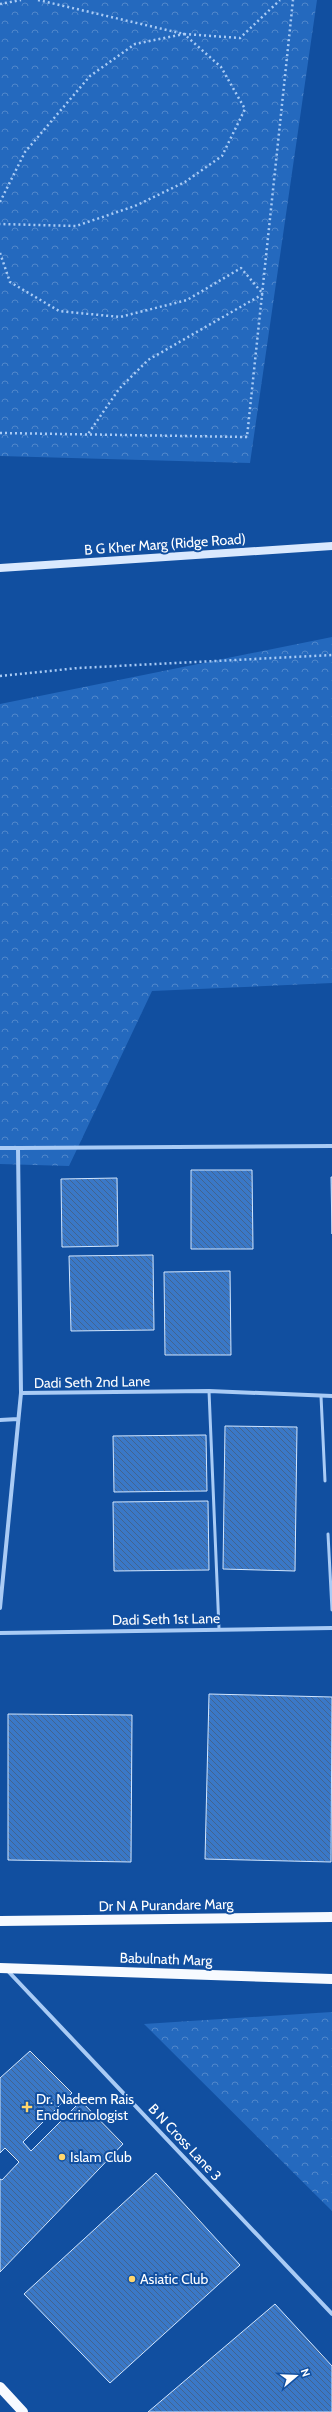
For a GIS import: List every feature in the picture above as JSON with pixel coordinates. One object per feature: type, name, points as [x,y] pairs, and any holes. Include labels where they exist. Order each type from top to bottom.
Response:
[{"type":"main road","name":"Dr N A Purandare Marg","points":[[0,1921],[332,1917]]},
{"type":"main road","name":"Babulnath Marg","points":[[3,1968],[332,1979]]},
{"type":"main road","points":[[0,2387],[22,2412]]},
{"type":"street","name":"B G Kher Marg (Ridge Road)","points":[[0,568],[332,546]]},
{"type":"street","points":[[0,1148],[332,1146]]},
{"type":"street","points":[[18,1148],[21,1393]]},
{"type":"street","name":"Dadi Seth 2nd Lane","points":[[0,1608],[21,1393],[209,1391],[332,1396]]},
{"type":"street","points":[[0,1420],[18,1419]]},
{"type":"street","name":"Dadi Seth 1st Lane","points":[[0,1633],[332,1628]]},
{"type":"street","name":"B N Cross Lane 3","points":[[3,1968],[332,2314]]},
{"type":"lane","points":[[209,1391],[219,1629]]},
{"type":"lane","points":[[321,1396],[325,1481]]},
{"type":"lane","points":[[328,1534],[332,1610]]},
{"type":"path","points":[[0,4],[21,0]]},
{"type":"path","points":[[38,0],[184,34],[240,38],[280,0]]},
{"type":"path","points":[[0,433],[247,438],[293,0]]},
{"type":"path","points":[[0,202],[25,152],[90,76],[135,44],[184,34]]},
{"type":"path","points":[[0,224],[76,226],[135,206],[185,182],[222,156],[245,109],[221,67],[184,34]]},
{"type":"path","points":[[0,253],[10,282],[59,311],[120,317],[187,300],[241,268],[263,294]]},
{"type":"path","points":[[88,434],[119,389],[148,360],[263,294]]},
{"type":"path","points":[[0,676],[78,668],[332,656]]},
{"type":"green space","points":[[0,0],[317,0],[250,463],[0,456]]},
{"type":"green space","points":[[332,637],[332,983],[152,991],[69,1166],[0,1164],[0,704]]},
{"type":"green space","points":[[332,2012],[332,2211],[144,2024]]},
{"type":"building","points":[[191,1170],[252,1170],[253,1249],[191,1249]]},
{"type":"building","points":[[331,1177],[332,1177],[332,1234]]},
{"type":"building","points":[[117,1178],[118,1246],[62,1247],[61,1179]]},
{"type":"building","points":[[153,1255],[154,1330],[71,1331],[69,1256]]},
{"type":"building","points":[[230,1271],[231,1355],[165,1355],[164,1272]]},
{"type":"building","points":[[225,1426],[297,1427],[295,1571],[223,1569]]},
{"type":"building","points":[[206,1435],[207,1491],[114,1492],[113,1436]]},
{"type":"building","points":[[208,1501],[209,1570],[114,1571],[113,1502]]},
{"type":"building","points":[[209,1694],[332,1697],[331,1862],[205,1859]]},
{"type":"building","points":[[8,1714],[132,1715],[131,1862],[8,1860]]},
{"type":"building","name":"Islam Club","points":[[30,2051],[72,2093],[23,2142],[31,2151],[81,2101],[123,2144],[0,2272],[0,2179],[2,2180],[19,2162],[5,2148],[0,2153],[0,2078]]},
{"type":"building","name":"Asiatic Club","points":[[156,2173],[240,2265],[110,2383],[24,2294]]},
{"type":"building","points":[[275,2304],[332,2366],[332,2412],[148,2412]]},
{"type":"place","name":"Dr. Nadeem Rais Endocrinologist","points":[[27,2107]]},
{"type":"place","name":"Islam Club","points":[[62,2157]]},
{"type":"place","name":"Asiatic Club","points":[[132,2279]]}]
